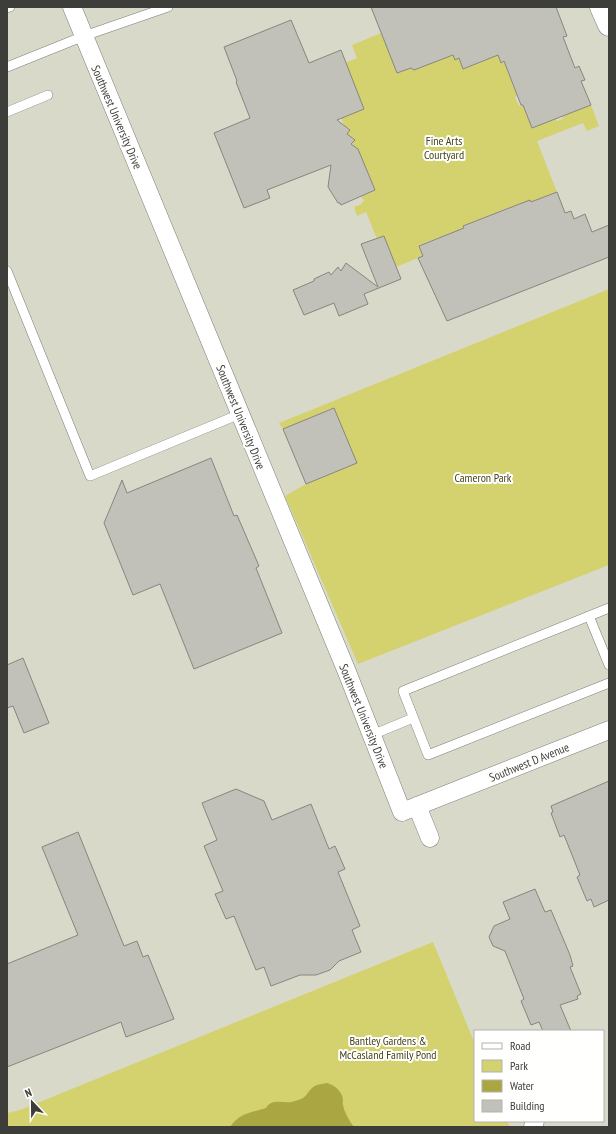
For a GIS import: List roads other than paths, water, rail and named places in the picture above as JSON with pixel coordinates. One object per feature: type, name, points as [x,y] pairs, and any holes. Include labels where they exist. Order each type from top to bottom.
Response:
[{"type":"street","name":"Southwest University Drive","points":[[72,7],[372,735],[402,812],[417,806]]},
{"type":"street","points":[[602,7],[609,25]]},
{"type":"street","name":"Southwest D Avenue","points":[[417,806],[609,730]]},
{"type":"street","points":[[417,806],[430,838]]},
{"type":"lane","points":[[7,67],[84,36],[168,7]]},
{"type":"lane","points":[[7,112],[48,96]]},
{"type":"lane","points":[[7,271],[90,476],[240,414]]},
{"type":"lane","points":[[609,608],[403,691],[428,755],[609,683]]},
{"type":"lane","points":[[589,616],[609,665]]},
{"type":"lane","points":[[372,735],[413,718]]},
{"type":"water","points":[[327,1083],[336,1087],[342,1095],[344,1109],[354,1127],[230,1127],[234,1122],[246,1114],[266,1108],[275,1102],[291,1102],[299,1100],[314,1087],[319,1084]]},
{"type":"park label","name":"Fine Arts Courtyard","points":[[444,147]]},
{"type":"park label","name":"Cameron Park","points":[[483,477]]},
{"type":"park label","name":"Bantley Gardens & McCasland Family Pond","points":[[388,1047]]}]
